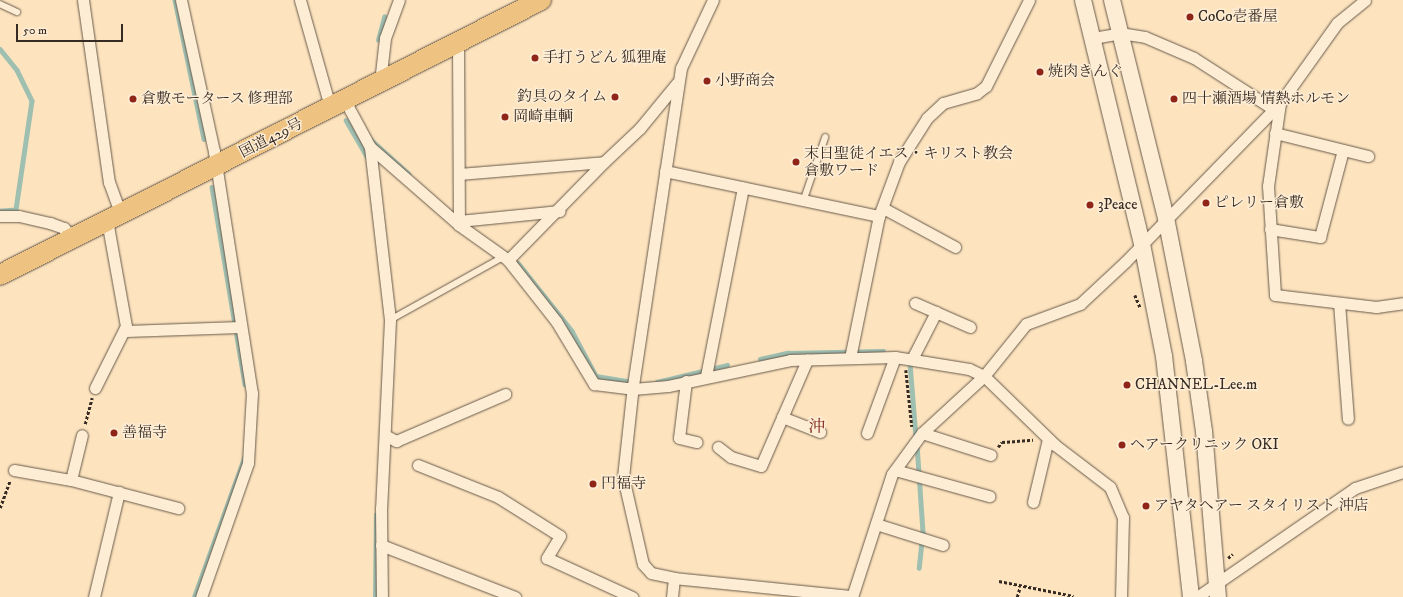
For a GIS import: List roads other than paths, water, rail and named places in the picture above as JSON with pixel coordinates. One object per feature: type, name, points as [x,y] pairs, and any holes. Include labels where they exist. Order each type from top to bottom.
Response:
[{"type":"highway","name":"国道429号","points":[[0,275],[541,0]]},
{"type":"street","points":[[83,0],[114,217],[126,331],[95,388]]},
{"type":"street","points":[[181,0],[216,166],[236,327],[252,393],[249,456],[200,597]]},
{"type":"street","points":[[300,0],[337,103],[370,147],[459,223],[506,258],[556,321],[594,384],[633,385],[686,381],[706,372],[807,360],[851,353],[904,358],[969,368],[984,376],[1048,439],[1110,487],[1118,500],[1124,555],[1121,597]]},
{"type":"street","points":[[380,82],[385,38],[399,0]]},
{"type":"street","points":[[713,0],[681,68],[633,385],[624,477],[643,564],[651,573],[674,578],[852,597],[895,470],[917,439],[984,376],[1026,324],[1080,304],[1142,244],[1276,106],[1337,23],[1365,0]]},
{"type":"street","points":[[851,353],[881,212],[899,162],[927,118],[942,103],[977,93],[986,86],[1029,0]]},
{"type":"street","points":[[1083,0],[1142,244],[1176,438],[1191,597]]},
{"type":"street","points":[[1112,0],[1166,218],[1199,400],[1217,590]]},
{"type":"street","points":[[1093,38],[1120,33],[1145,36],[1194,58],[1276,106]]},
{"type":"street","points":[[458,42],[459,223]]},
{"type":"street","points":[[506,258],[560,211],[604,162],[640,128],[679,80]]},
{"type":"street","points":[[1276,106],[1275,134],[1268,186],[1274,295],[1376,307],[1403,303]]},
{"type":"street","points":[[1275,134],[1368,156]]},
{"type":"street","points":[[370,147],[390,320],[381,545],[382,597]]},
{"type":"street","points":[[1270,229],[1320,237],[1343,150]]},
{"type":"street","points":[[459,174],[604,162]]},
{"type":"street","points":[[665,171],[743,188],[881,212],[955,246]]},
{"type":"street","points":[[706,372],[743,188]]},
{"type":"street","points":[[459,223],[560,211]]},
{"type":"street","points":[[0,216],[19,216],[50,223],[64,228],[72,238]]},
{"type":"street","points":[[915,303],[970,327]]},
{"type":"street","points":[[1339,303],[1348,419]]},
{"type":"street","points":[[867,434],[904,358],[936,312]]},
{"type":"street","points":[[126,331],[236,327]]},
{"type":"street","points":[[718,447],[731,457],[761,466],[807,360]]},
{"type":"street","points":[[686,381],[679,438],[697,442]]},
{"type":"street","points":[[385,435],[396,441],[505,394]]},
{"type":"street","points":[[782,417],[820,432]]},
{"type":"street","points":[[71,480],[82,435]]},
{"type":"street","points":[[917,439],[991,455]]},
{"type":"street","points":[[1033,502],[1048,439]]},
{"type":"street","points":[[418,465],[511,505],[560,536],[547,558],[626,596]]},
{"type":"street","points":[[14,470],[71,480],[178,508]]},
{"type":"street","points":[[895,470],[989,496]]},
{"type":"street","points":[[1197,597],[1217,590],[1355,488],[1403,472]]},
{"type":"street","points":[[94,597],[119,492]]},
{"type":"street","points":[[876,524],[943,545]]},
{"type":"street","points":[[381,545],[514,597]]},
{"type":"street","points":[[672,597],[674,578]]},
{"type":"lane","points":[[0,4],[17,12]]},
{"type":"lane","points":[[804,199],[826,138]]},
{"type":"lane","points":[[390,320],[506,258]]},
{"type":"waterway","points":[[175,0],[204,139]]},
{"type":"waterway","points":[[378,40],[384,17]]},
{"type":"waterway","points":[[0,49],[17,70],[32,101],[16,210],[0,211]]},
{"type":"waterway","points":[[346,120],[368,158]]},
{"type":"waterway","points":[[370,139],[409,174]]},
{"type":"waterway","points":[[212,187],[245,384]]},
{"type":"waterway","points":[[518,263],[572,331],[596,376],[633,382]]},
{"type":"waterway","points":[[760,359],[787,353],[883,351]]},
{"type":"waterway","points":[[910,363],[916,437]]},
{"type":"waterway","points":[[657,382],[727,365]]},
{"type":"waterway","points":[[917,444],[923,532],[919,568]]},
{"type":"waterway","points":[[194,597],[245,455]]},
{"type":"waterway","points":[[375,597],[376,515]]},
{"type":"place","name":"CoCo壱番屋","points":[[1190,17]]},
{"type":"place","name":"手打うどん 狐狸庵","points":[[535,58]]},
{"type":"place","name":"焼肉きんぐ","points":[[1040,72]]},
{"type":"place","name":"小野商会","points":[[707,81]]},
{"type":"place","name":"釣具のタイム","points":[[615,97]]},
{"type":"place","name":"倉敷モータース 修理部","points":[[133,99]]},
{"type":"place","name":"四十瀬酒場 情熱ホルモン","points":[[1174,99]]},
{"type":"place","name":"岡崎車輌","points":[[505,117]]},
{"type":"place","name":"末日聖徒イエス・キリスト教会 倉敷ワード","points":[[796,162]]},
{"type":"place","name":"ピレリー倉敷","points":[[1206,203]]},
{"type":"place","name":"3Peace","points":[[1090,205]]},
{"type":"place","name":"CHANNEL-Lee.m","points":[[1127,385]]},
{"type":"place","name":"善福寺","points":[[114,433]]},
{"type":"place","name":"ヘアークリニック OKI","points":[[1122,445]]},
{"type":"place","name":"円福寺","points":[[593,484]]},
{"type":"place","name":"アヤタヘアー スタイリスト 沖店","points":[[1146,506]]},
{"type":"district","name":"沖","points":[[817,428]]}]
